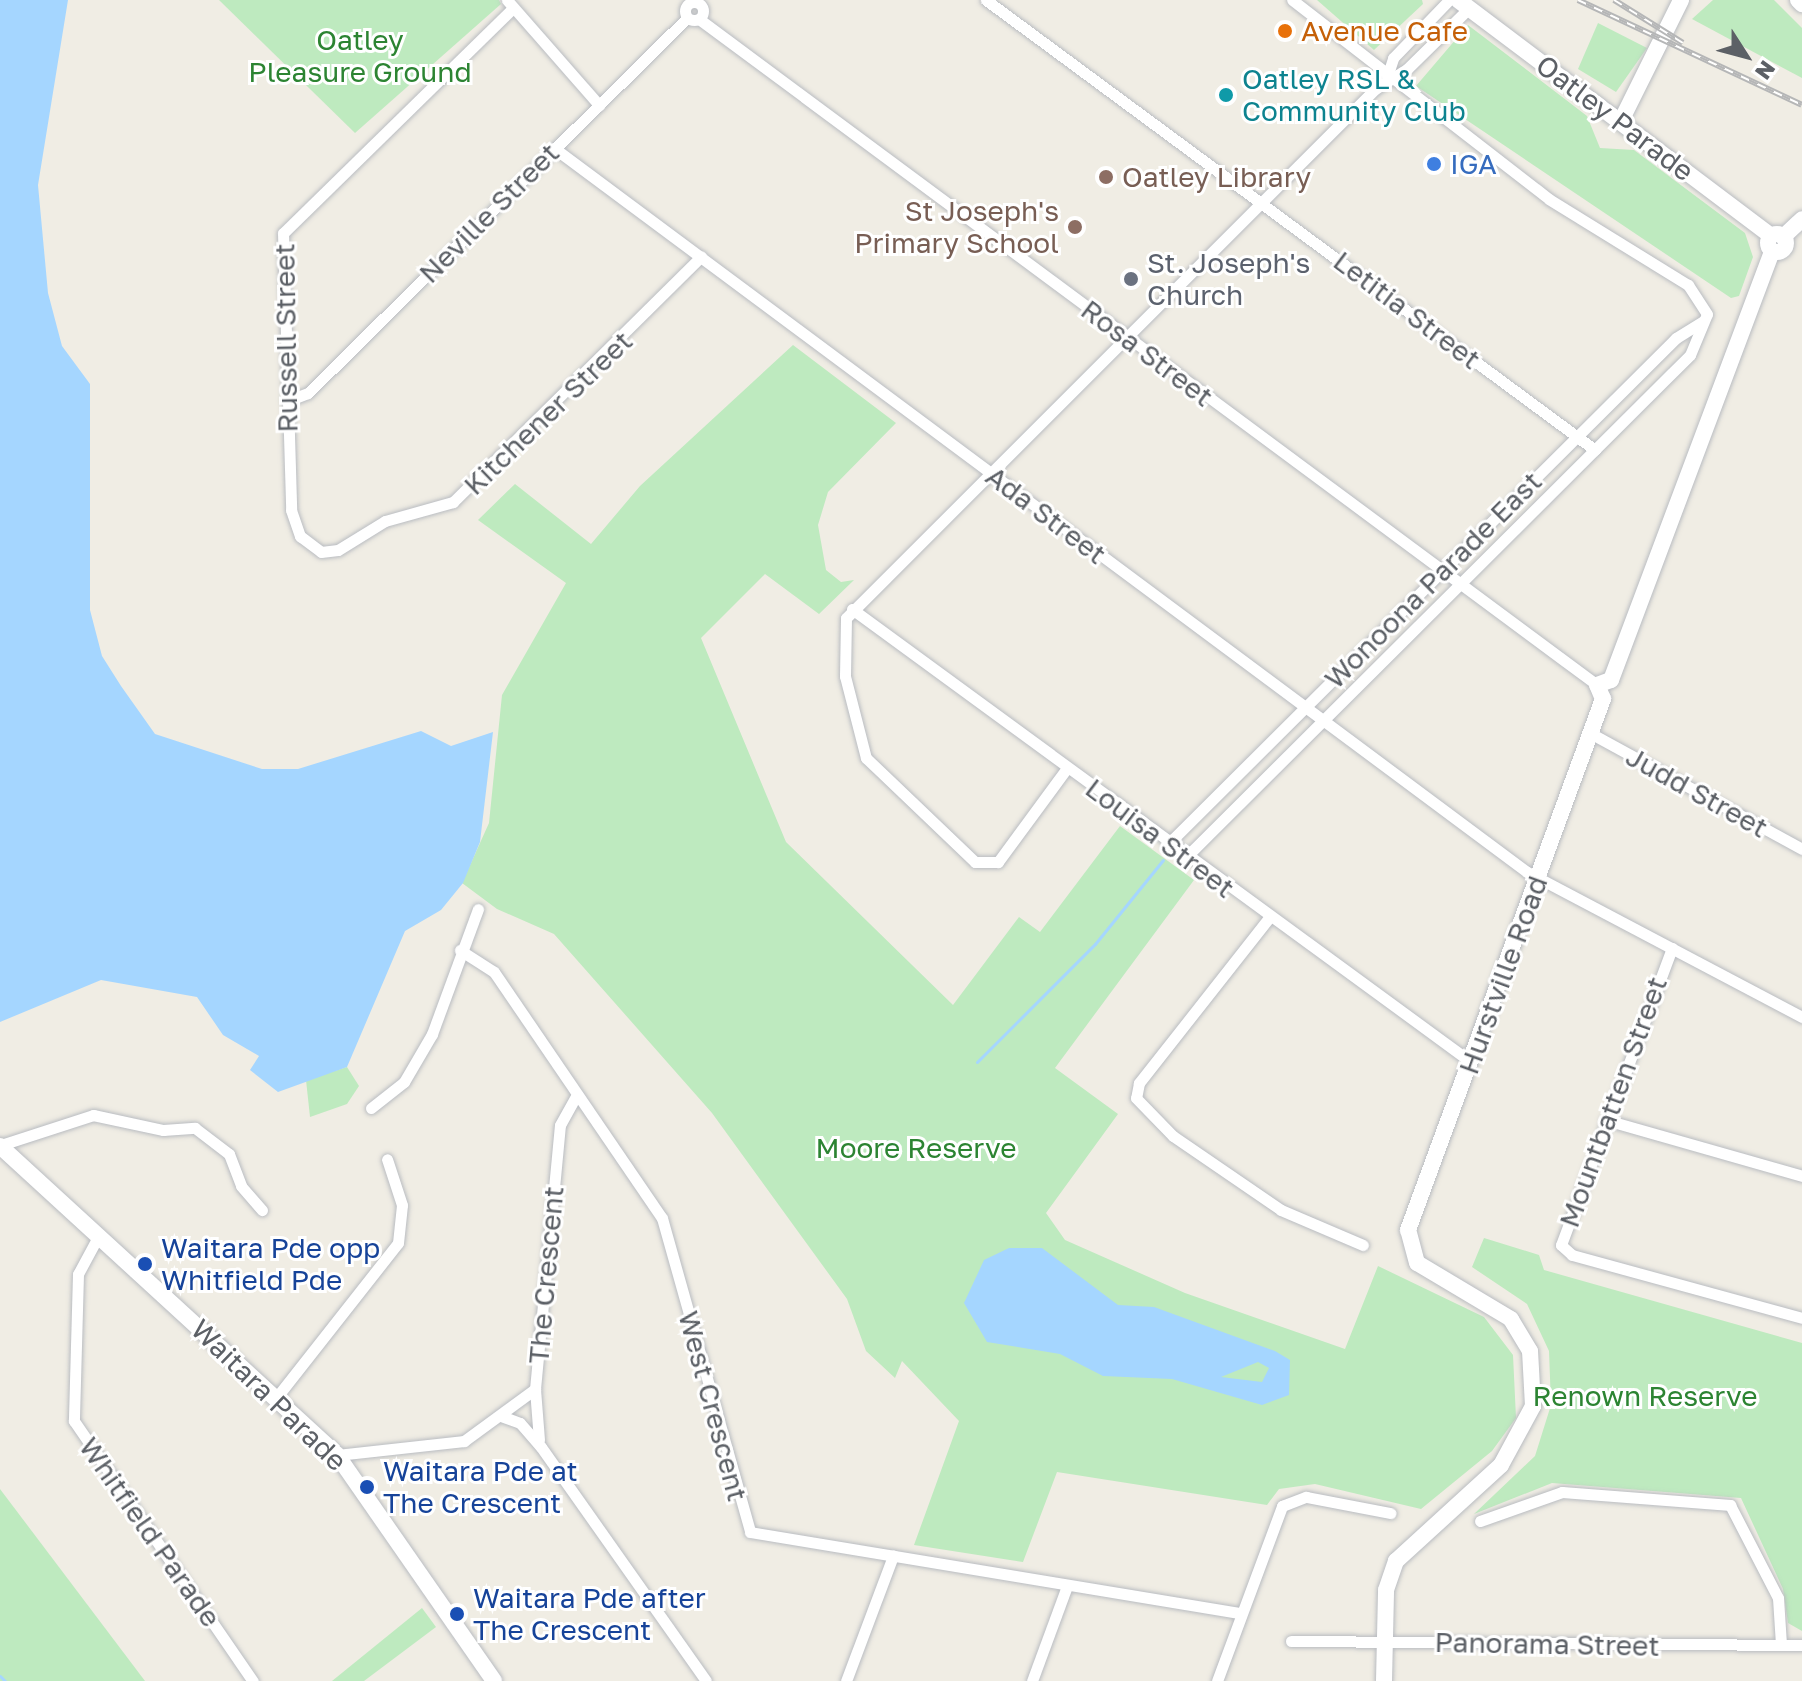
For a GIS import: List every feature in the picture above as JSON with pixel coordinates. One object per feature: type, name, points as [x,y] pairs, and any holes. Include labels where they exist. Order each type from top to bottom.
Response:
[{"type":"main road","points":[[1621,121],[1677,1]]},
{"type":"main road","name":"Oatley Parade","points":[[1463,4],[1621,121],[1775,241]]},
{"type":"main road","name":"Hurstville Road","points":[[1384,1642],[1386,1590],[1396,1561],[1501,1465],[1527,1424],[1535,1386],[1530,1351],[1511,1319],[1422,1266],[1409,1251],[1408,1230],[1592,734],[1604,688],[1775,241],[1802,219]]},
{"type":"main road","name":"Waitara Parade","points":[[2,1145],[337,1455],[494,1681]]},
{"type":"main road","points":[[1384,1642],[1384,1681]]},
{"type":"street","name":"Letitia Street","points":[[986,0],[1595,450]]},
{"type":"street","points":[[1292,0],[1387,77],[1577,218],[1688,285],[1707,306],[1703,322]]},
{"type":"street","points":[[1387,77],[1393,58],[1449,0]]},
{"type":"street","points":[[693,18],[695,2]]},
{"type":"street","points":[[510,4],[599,105]]},
{"type":"street","name":"Russell Street","points":[[329,552],[306,543],[292,520],[287,401],[286,226],[510,4]]},
{"type":"street","points":[[1067,768],[998,862],[975,862],[866,758],[845,676],[842,630],[852,609],[1387,77],[1407,69],[1463,4]]},
{"type":"street","name":"Neville Street","points":[[287,401],[308,393],[554,148],[693,18]]},
{"type":"street","name":"Rosa Street","points":[[693,18],[1458,584],[1604,688]]},
{"type":"street","name":"Ada Street","points":[[554,148],[1323,722],[1539,878],[1802,1017]]},
{"type":"street","name":"Kitchener Street","points":[[329,552],[385,521],[428,515],[464,494],[701,257]]},
{"type":"street","name":"Wonoona Parade East","points":[[1168,844],[1676,338],[1703,322]]},
{"type":"street","name":"Wonoona Parade East","points":[[1185,858],[1690,355],[1703,322]]},
{"type":"street","name":"Louisa Street","points":[[852,609],[1268,919],[1471,1062]]},
{"type":"street","name":"Judd Street","points":[[1592,734],[1802,849]]},
{"type":"street","points":[[371,1108],[395,1093],[416,1063],[478,909]]},
{"type":"street","points":[[1268,919],[1139,1083],[1136,1098],[1173,1136],[1281,1210],[1363,1245]]},
{"type":"street","name":"Mountbatten Street","points":[[1672,948],[1606,1120],[1564,1250],[1802,1318]]},
{"type":"street","name":"West Crescent","points":[[460,950],[494,972],[662,1218],[748,1529],[763,1538],[1241,1613]]},
{"type":"street","name":"The Crescent","points":[[337,1455],[457,1443],[501,1416],[535,1389],[560,1125],[577,1094]]},
{"type":"street","points":[[2,1145],[93,1115],[163,1130],[195,1128],[229,1154],[241,1186],[262,1210]]},
{"type":"street","points":[[1606,1120],[1802,1176]]},
{"type":"street","points":[[276,1398],[398,1243],[402,1205],[387,1159]]},
{"type":"street","name":"Whitfield Parade","points":[[99,1235],[78,1274],[74,1421],[253,1681]]},
{"type":"street","points":[[535,1389],[541,1447]]},
{"type":"street","points":[[501,1416],[520,1423],[541,1447],[706,1681]]},
{"type":"street","points":[[1480,1521],[1562,1492],[1730,1505],[1777,1593],[1781,1645]]},
{"type":"street","points":[[1217,1681],[1282,1506],[1306,1497],[1390,1513]]},
{"type":"street","points":[[846,1681],[893,1556]]},
{"type":"street","points":[[1032,1681],[1067,1586]]},
{"type":"street","name":"Panorama Street","points":[[1291,1641],[1802,1645]]},
{"type":"green space","name":"Oatley Pleasure Ground","points":[[219,0],[499,0],[501,4],[355,133]]},
{"type":"green space","points":[[1317,0],[1422,0],[1423,4],[1374,50]]},
{"type":"green space","points":[[1713,0],[1774,0],[1802,28],[1802,78],[1692,19]]},
{"type":"green space","points":[[1598,23],[1647,48],[1616,92],[1578,69]]},
{"type":"green space","points":[[1468,25],[1587,116],[1600,148],[1634,150],[1745,233],[1753,257],[1739,296],[1731,298],[1416,86]]},
{"type":"green space","name":"Moore Reserve","points":[[793,345],[896,423],[828,492],[818,525],[826,570],[841,582],[854,580],[819,614],[765,574],[701,638],[786,842],[953,1005],[1019,917],[1040,932],[1120,826],[1194,880],[1055,1068],[1118,1114],[1046,1213],[1065,1240],[1185,1293],[1345,1349],[1378,1266],[1484,1317],[1513,1355],[1516,1418],[1492,1451],[1421,1509],[1315,1484],[1279,1489],[1267,1505],[1057,1472],[1023,1562],[914,1545],[959,1421],[902,1361],[895,1378],[866,1351],[847,1299],[712,1113],[554,934],[497,909],[462,883],[489,823],[502,695],[566,583],[478,520],[515,484],[591,544],[640,486]]},
{"type":"green space","points":[[347,1067],[359,1086],[347,1104],[310,1117],[306,1080]]},
{"type":"green space","name":"Renown Reserve","points":[[1484,1238],[1539,1255],[1544,1270],[1802,1343],[1802,1631],[1788,1623],[1783,1589],[1741,1498],[1552,1483],[1474,1514],[1535,1456],[1551,1405],[1549,1351],[1527,1304],[1472,1267]]},
{"type":"green space","points":[[0,1489],[145,1681],[0,1681]]},
{"type":"green space","points":[[422,1608],[436,1627],[364,1681],[332,1681]]},
{"type":"water","points":[[0,0],[68,0],[38,185],[48,293],[62,346],[90,384],[90,610],[102,656],[121,686],[155,734],[262,769],[298,769],[421,731],[451,746],[493,732],[480,842],[463,883],[441,910],[405,931],[347,1067],[278,1092],[250,1070],[259,1056],[223,1035],[197,997],[101,980],[0,1022]]},
{"type":"water","points":[[1009,1248],[1042,1248],[1118,1305],[1154,1307],[1275,1351],[1290,1360],[1289,1395],[1262,1405],[1172,1379],[1103,1376],[1060,1354],[987,1342],[964,1303],[984,1260]],"holes":[[[1258,1362],[1269,1368],[1262,1382],[1221,1377]]]},
{"type":"waterway","points":[[977,1062],[1095,944],[1163,860]]},
{"type":"waterway","points":[[0,1676],[5,1681]]},
{"type":"railway","points":[[1578,0],[1802,105]]},
{"type":"railway","points":[[1614,0],[1683,43]]},
{"type":"place","name":"Avenue Cafe","points":[[1285,31]]},
{"type":"place","name":"Oatley RSL & Community Club","points":[[1226,95]]},
{"type":"place","name":"IGA","points":[[1434,164]]},
{"type":"place","name":"Oatley Library","points":[[1106,177]]},
{"type":"place","name":"St Joseph's Primary School","points":[[1075,227]]},
{"type":"place","name":"St. Joseph's Church","points":[[1131,279]]},
{"type":"place","name":"Waitara Pde opp Whitfield Pde","points":[[145,1264]]},
{"type":"place","name":"Waitara Pde at The Crescent","points":[[367,1487]]},
{"type":"place","name":"Waitara Pde after The Crescent","points":[[457,1614]]}]
